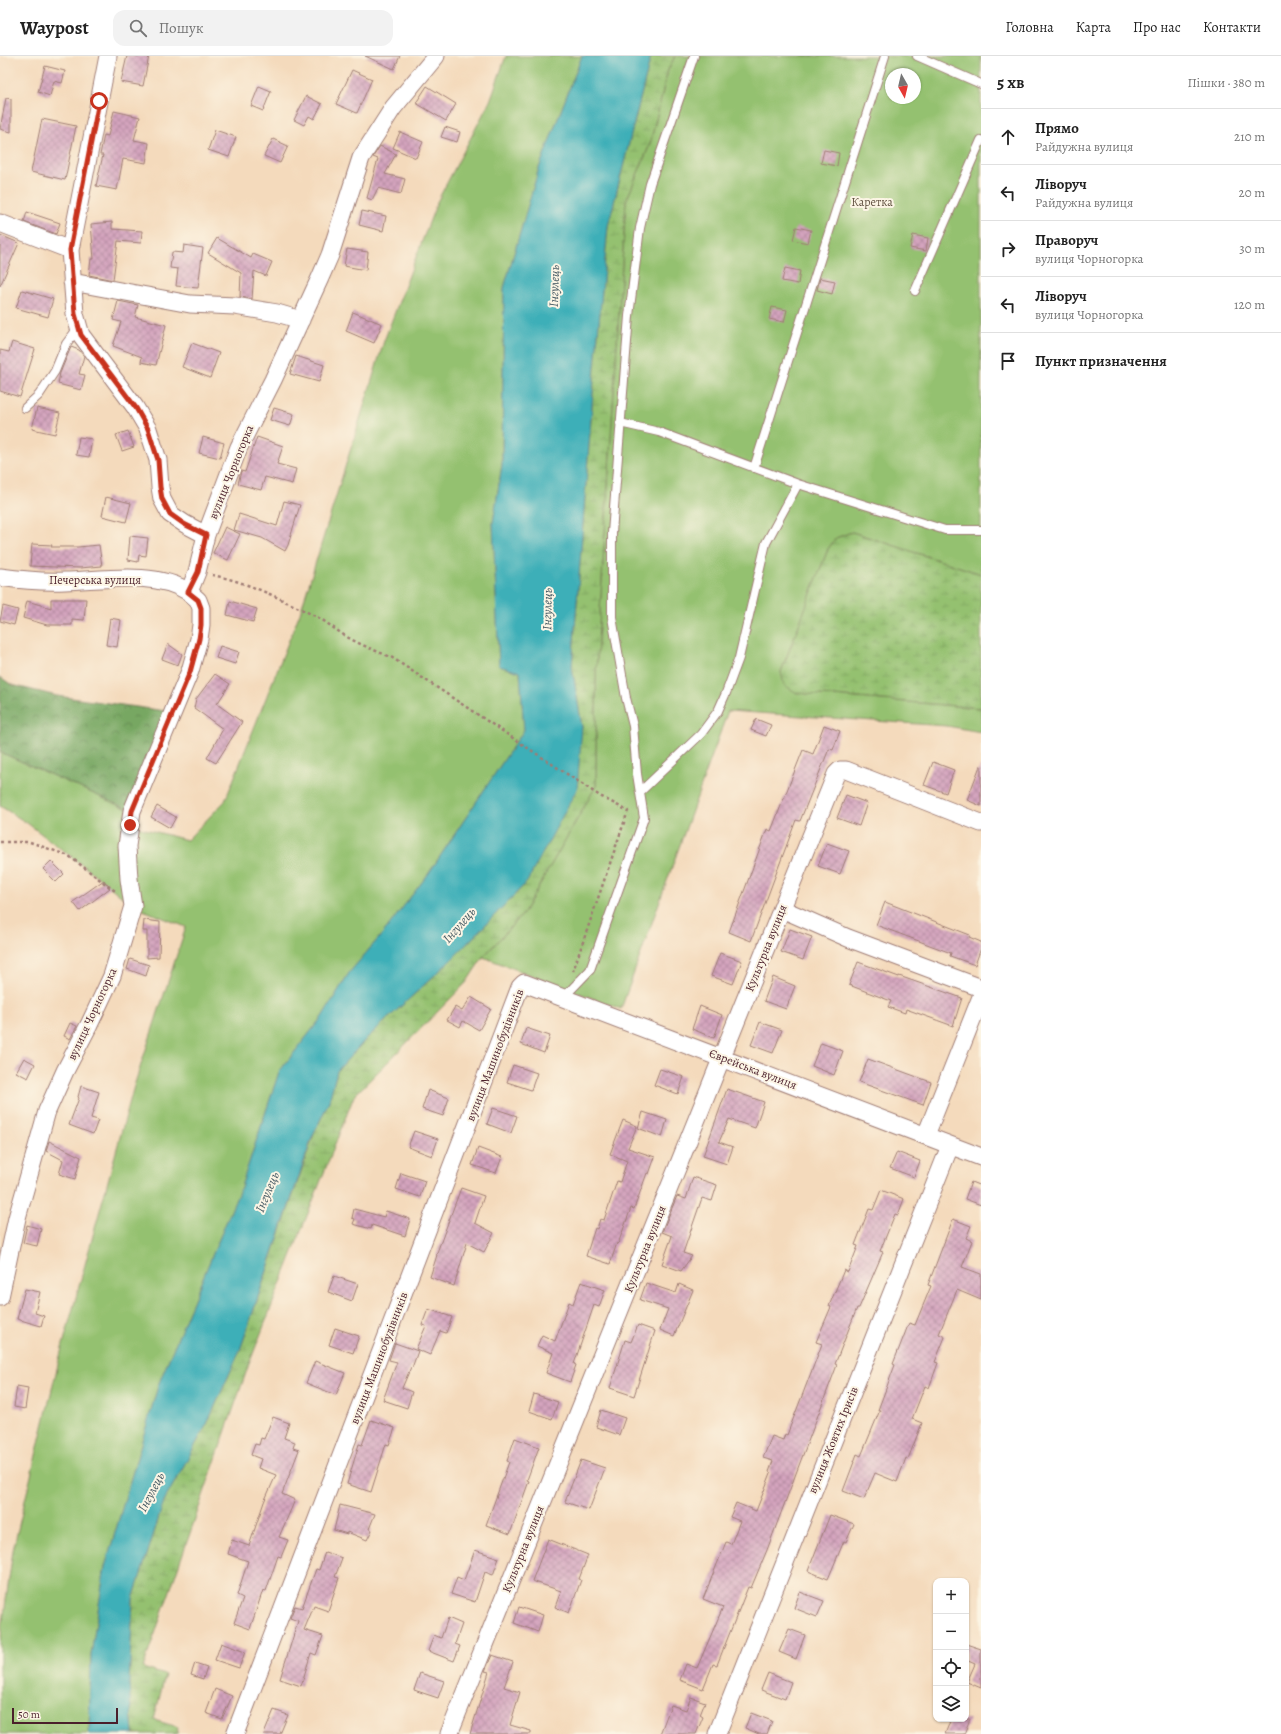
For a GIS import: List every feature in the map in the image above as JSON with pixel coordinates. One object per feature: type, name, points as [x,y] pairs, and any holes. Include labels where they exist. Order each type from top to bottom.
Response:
[{"type":"street","points":[[108,56],[70,250],[75,314],[81,335],[136,408],[148,429],[158,460],[162,499],[170,514],[184,524],[206,535]]},
{"type":"street","name":"вулиця Чорногорка","points":[[0,1298],[17,1218],[47,1111],[64,1071],[89,1025],[112,976],[133,906],[129,879],[127,846],[132,811],[190,672],[199,639],[201,608],[198,600],[188,592],[198,572],[206,535],[239,447],[273,380],[330,255],[362,158],[393,108],[436,56]]},
{"type":"street","points":[[0,223],[70,250]]},
{"type":"street","points":[[72,282],[190,304],[235,306],[278,313],[301,320]]},
{"type":"street","name":"Печерська вулиця","points":[[0,577],[64,581],[112,578],[150,580],[181,586],[188,592]]},
{"type":"street","name":"Культурна вулиця","points":[[449,1734],[836,774],[840,770],[846,770],[981,823]]},
{"type":"street","points":[[782,909],[848,938],[981,988]]},
{"type":"street","name":"Єврейська вулиця","points":[[524,983],[981,1157]]},
{"type":"street","name":"вулиця Машинобудівників","points":[[235,1734],[520,987],[524,983]]},
{"type":"street","points":[[926,1135],[981,997]]},
{"type":"street","name":"вулиця Жовтих Ірисів","points":[[717,1734],[950,1146]]},
{"type":"lane","points":[[564,997],[590,970],[644,818],[633,726],[626,698],[612,617],[612,533],[620,423],[640,228],[650,184],[694,56]]},
{"type":"lane","points":[[754,468],[885,56]]},
{"type":"lane","points":[[917,56],[981,84]]},
{"type":"lane","points":[[915,291],[981,140]]},
{"type":"lane","points":[[25,408],[39,394],[55,372],[66,344],[78,328]]},
{"type":"lane","points":[[620,423],[659,432],[798,484],[945,530],[981,530]]},
{"type":"lane","points":[[640,792],[701,734],[718,711],[739,658],[766,543],[798,484]]},
{"type":"path","points":[[198,572],[227,578],[284,601],[320,619],[354,640],[391,657],[600,796],[628,811],[572,975]]},
{"type":"path","points":[[0,842],[30,842],[69,856],[103,881],[133,906]]},
{"type":"green space","points":[[506,56],[582,56],[539,168],[504,288],[502,465],[493,523],[499,666],[520,672],[524,730],[429,873],[384,932],[349,973],[322,1017],[279,1072],[241,1187],[159,1383],[105,1567],[91,1655],[89,1734],[0,1734],[0,1643],[13,1550],[61,1352],[134,1086],[186,927],[133,906],[27,823],[0,806],[0,752],[132,811],[130,825],[187,840],[225,801],[301,610],[384,341],[437,202],[490,101]]},
{"type":"green space","points":[[651,56],[675,56],[668,70],[650,144],[626,201],[596,673],[596,786],[523,914],[483,957],[466,983],[354,1096],[249,1364],[143,1668],[165,1675],[154,1720],[178,1727],[177,1734],[133,1734],[129,1684],[133,1599],[164,1501],[207,1424],[240,1350],[314,1134],[329,1101],[337,1071],[367,1038],[451,960],[527,882],[582,727],[572,667],[595,366],[608,226]]},
{"type":"green space","name":"Каретка","points":[[675,56],[981,56],[981,574],[852,532],[836,538],[828,549],[781,672],[797,693],[981,708],[981,732],[947,726],[728,711],[621,1009],[483,957],[523,914],[596,786],[596,673],[626,201],[650,144],[668,70]]},
{"type":"green space","points":[[852,532],[981,574],[981,708],[797,693],[784,685],[781,672],[828,549],[836,538]]},
{"type":"green space","points":[[0,677],[12,685],[57,696],[173,712],[132,811],[0,752]]},
{"type":"water","name":"Інгулець","points":[[582,56],[651,56],[608,226],[595,366],[572,667],[582,727],[577,789],[527,882],[451,960],[367,1038],[337,1071],[329,1101],[312,1138],[240,1350],[207,1424],[164,1501],[133,1599],[129,1684],[133,1734],[89,1734],[91,1655],[105,1567],[159,1383],[241,1187],[279,1072],[322,1017],[349,973],[384,932],[429,873],[524,730],[520,672],[499,666],[493,523],[502,465],[504,288],[539,168]]},
{"type":"building","points":[[127,56],[149,56],[143,86],[121,82]]},
{"type":"building","points":[[365,56],[400,56],[394,69]]},
{"type":"building","points":[[45,66],[65,71],[62,83],[54,81],[50,96],[38,92]]},
{"type":"building","points":[[352,70],[372,79],[357,113],[336,104]]},
{"type":"building","points":[[259,86],[271,91],[263,111],[251,106]]},
{"type":"building","points":[[427,86],[456,104],[446,121],[416,103]]},
{"type":"building","points":[[306,96],[322,104],[314,119],[309,116],[304,125],[294,120]]},
{"type":"building","points":[[6,98],[11,99],[11,132],[0,129]]},
{"type":"building","points":[[114,111],[140,117],[134,140],[149,143],[146,163],[123,159],[117,190],[96,186],[103,155],[100,155],[104,135],[108,136]]},
{"type":"building","points":[[42,119],[76,126],[65,180],[31,172]]},
{"type":"building","points":[[445,127],[460,132],[457,142],[441,137]]},
{"type":"building","points":[[215,130],[236,137],[229,157],[208,150]]},
{"type":"building","points":[[400,132],[423,142],[416,158],[393,148]]},
{"type":"building","points":[[273,139],[288,146],[280,163],[264,156]]},
{"type":"building","points":[[380,146],[396,154],[385,174],[405,179],[401,194],[378,188],[372,200],[367,198],[378,159],[373,157]]},
{"type":"building","points":[[824,150],[839,153],[837,166],[821,163]]},
{"type":"building","points":[[362,211],[386,216],[383,231],[359,225]]},
{"type":"building","points":[[27,212],[60,223],[56,234],[24,222]]},
{"type":"building","points":[[112,222],[112,229],[142,231],[141,243],[118,241],[113,280],[89,275],[91,259],[94,259],[91,224]]},
{"type":"building","points":[[796,227],[811,230],[808,243],[793,240]]},
{"type":"building","points":[[0,235],[19,243],[0,286]]},
{"type":"building","points":[[913,235],[928,238],[926,251],[910,248]]},
{"type":"building","points":[[217,238],[251,258],[253,254],[272,262],[266,276],[254,271],[252,299],[240,297],[241,273],[208,253]]},
{"type":"building","points":[[184,245],[203,248],[198,288],[176,286],[178,269],[170,268],[172,252],[183,253]]},
{"type":"building","points":[[347,249],[368,252],[366,270],[344,266]]},
{"type":"building","points":[[785,268],[800,271],[798,284],[782,281]]},
{"type":"building","points":[[820,278],[835,281],[832,294],[817,290]]},
{"type":"building","points":[[22,290],[53,299],[48,317],[16,308]]},
{"type":"building","points":[[118,301],[138,305],[135,317],[166,325],[156,365],[141,362],[142,357],[113,346],[121,322],[113,320]]},
{"type":"building","points":[[772,307],[787,310],[784,322],[769,319]]},
{"type":"building","points":[[353,312],[382,324],[374,343],[346,331]]},
{"type":"building","points":[[12,342],[35,349],[20,397],[0,391],[0,350],[9,352]]},
{"type":"building","points":[[192,343],[219,353],[210,378],[182,367]]},
{"type":"building","points":[[71,347],[79,350],[84,356],[79,374],[85,375],[81,390],[58,384],[60,373]]},
{"type":"building","points":[[296,356],[324,365],[319,382],[290,374]]},
{"type":"building","points":[[37,408],[60,413],[55,434],[32,429]]},
{"type":"building","points":[[274,408],[294,414],[290,426],[270,420]]},
{"type":"building","points":[[128,431],[134,447],[122,451],[116,435]]},
{"type":"building","points":[[79,437],[92,439],[89,457],[76,455]]},
{"type":"building","points":[[203,437],[224,443],[220,458],[199,453]]},
{"type":"building","points":[[257,437],[283,446],[277,464],[296,469],[292,484],[265,477],[261,490],[238,484],[241,471],[245,472]]},
{"type":"building","points":[[106,497],[131,503],[126,522],[102,516]]},
{"type":"building","points":[[284,501],[300,505],[285,551],[262,538],[234,530],[239,514],[277,526]]},
{"type":"building","points":[[225,527],[240,534],[228,560],[213,553]]},
{"type":"building","points":[[130,536],[148,538],[146,556],[139,555],[138,562],[128,560]]},
{"type":"building","points":[[32,544],[52,545],[51,547],[99,545],[102,566],[80,568],[30,566]]},
{"type":"building","points":[[51,599],[86,599],[84,620],[72,619],[72,625],[47,625],[23,618],[27,601],[51,608]]},
{"type":"building","points":[[230,601],[257,609],[253,622],[227,615]]},
{"type":"building","points":[[3,606],[18,610],[14,625],[0,621]]},
{"type":"building","points":[[110,618],[121,620],[117,647],[106,645]]},
{"type":"building","points":[[168,644],[182,654],[178,665],[162,659]]},
{"type":"building","points":[[220,646],[239,652],[235,664],[216,658]]},
{"type":"building","points":[[215,674],[230,684],[217,704],[242,722],[216,763],[207,758],[223,729],[194,708],[196,699]]},
{"type":"building","points":[[756,719],[771,725],[766,736],[751,730]]},
{"type":"building","points":[[824,725],[840,731],[833,750],[829,749],[800,821],[796,820],[751,941],[729,932],[767,829],[771,831],[803,750],[813,754]]},
{"type":"building","points":[[933,762],[954,770],[946,793],[924,785]]},
{"type":"building","points":[[981,766],[981,806],[967,800]]},
{"type":"building","points":[[846,795],[867,803],[859,826],[837,818]]},
{"type":"building","points":[[157,806],[176,817],[170,828],[151,817]]},
{"type":"building","points":[[827,843],[849,851],[840,874],[818,866]]},
{"type":"building","points":[[51,861],[64,874],[56,882],[43,869]]},
{"type":"building","points":[[104,880],[110,888],[80,911],[73,902]]},
{"type":"building","points":[[885,902],[970,935],[969,937],[981,942],[981,948],[975,965],[950,956],[951,953],[876,925]]},
{"type":"building","points":[[144,920],[160,922],[159,957],[147,958],[147,931],[143,931]]},
{"type":"building","points":[[790,929],[812,937],[803,960],[781,952]]},
{"type":"building","points":[[720,953],[742,961],[733,984],[711,976]]},
{"type":"building","points":[[130,959],[149,965],[146,976],[127,969]]},
{"type":"building","points":[[858,962],[962,998],[953,1026],[906,1009],[905,1013],[888,1007],[891,1001],[849,985]]},
{"type":"building","points":[[773,977],[795,986],[786,1009],[764,1001]]},
{"type":"building","points":[[471,997],[491,1009],[479,1030],[463,1021],[460,1027],[447,1020],[455,1007],[462,1011]]},
{"type":"building","points":[[700,1006],[722,1015],[714,1038],[692,1029]]},
{"type":"building","points":[[760,1022],[782,1030],[773,1053],[751,1045]]},
{"type":"building","points":[[70,1023],[77,1026],[70,1039],[64,1036]]},
{"type":"building","points":[[526,1028],[550,1036],[544,1053],[521,1044]]},
{"type":"building","points":[[821,1043],[843,1051],[834,1075],[812,1066]]},
{"type":"building","points":[[24,1058],[35,1064],[28,1078],[16,1072]]},
{"type":"building","points":[[868,1059],[931,1082],[923,1105],[859,1082]]},
{"type":"building","points":[[513,1065],[537,1073],[531,1090],[507,1082]]},
{"type":"building","points":[[660,1069],[684,1077],[678,1094],[654,1085]]},
{"type":"building","points":[[81,1086],[99,1092],[91,1118],[98,1120],[93,1134],[69,1125],[79,1098]]},
{"type":"building","points":[[727,1089],[764,1102],[755,1128],[729,1119],[719,1142],[733,1147],[727,1164],[703,1156]]},
{"type":"building","points":[[428,1090],[449,1098],[443,1116],[422,1109]]},
{"type":"building","points":[[493,1108],[517,1116],[511,1133],[487,1124]]},
{"type":"building","points":[[643,1112],[667,1120],[662,1137],[638,1128]]},
{"type":"building","points":[[623,1120],[637,1126],[628,1148],[655,1157],[649,1174],[647,1173],[634,1209],[631,1208],[610,1264],[586,1256],[595,1228],[597,1229],[600,1219],[604,1220],[617,1181],[620,1182],[627,1161],[610,1154]]},
{"type":"building","points":[[414,1131],[438,1139],[432,1156],[408,1147]]},
{"type":"building","points":[[49,1141],[81,1157],[75,1179],[59,1174],[63,1160],[46,1151]]},
{"type":"building","points":[[478,1148],[502,1157],[496,1173],[472,1165]]},
{"type":"building","points":[[897,1152],[920,1161],[914,1177],[890,1168]]},
{"type":"building","points":[[401,1173],[425,1181],[420,1197],[396,1189]]},
{"type":"building","points":[[693,1177],[717,1185],[712,1201],[702,1198],[683,1253],[692,1256],[681,1271],[662,1264],[672,1236],[662,1232],[677,1196],[686,1199]]},
{"type":"building","points":[[971,1182],[981,1186],[981,1205],[965,1199]]},
{"type":"building","points":[[461,1188],[484,1196],[475,1223],[494,1233],[484,1252],[467,1243],[454,1286],[430,1277],[436,1255]]},
{"type":"building","points":[[881,1190],[904,1199],[898,1215],[895,1214],[880,1251],[883,1252],[859,1308],[857,1308],[835,1364],[837,1365],[767,1550],[751,1588],[748,1587],[717,1665],[713,1664],[703,1689],[680,1680],[686,1664],[697,1668],[723,1607],[703,1599],[726,1542],[731,1544],[740,1521],[730,1517],[736,1503],[756,1511],[771,1473],[769,1472],[773,1461],[763,1458],[772,1436],[783,1440],[785,1434],[787,1435],[822,1344],[816,1342],[831,1307],[829,1306],[844,1270],[848,1272],[858,1246],[855,1245],[869,1209],[873,1210]]},
{"type":"building","points":[[354,1209],[384,1217],[386,1211],[410,1219],[405,1236],[372,1225],[371,1229],[353,1224],[355,1219],[352,1218]]},
{"type":"building","points":[[953,1219],[971,1226],[966,1238],[972,1241],[962,1267],[981,1274],[981,1300],[957,1290],[939,1334],[945,1337],[935,1362],[938,1363],[929,1388],[925,1386],[912,1419],[922,1423],[908,1459],[906,1458],[897,1482],[875,1473],[864,1499],[843,1491],[857,1454],[861,1456],[880,1410],[878,1410],[895,1365],[893,1364],[909,1323],[915,1325],[931,1286],[928,1285]]},
{"type":"building","points":[[27,1225],[41,1229],[37,1246],[23,1243]]},
{"type":"building","points":[[334,1276],[358,1284],[352,1301],[328,1292]]},
{"type":"building","points":[[581,1282],[605,1290],[599,1307],[594,1305],[574,1364],[576,1365],[570,1382],[546,1373],[553,1353],[537,1346],[542,1335],[555,1341],[569,1302],[573,1304]]},
{"type":"building","points":[[646,1283],[676,1293],[679,1284],[693,1290],[674,1336],[660,1330],[668,1309],[640,1300]]},
{"type":"building","points":[[25,1289],[40,1292],[35,1313],[44,1316],[41,1326],[17,1319]]},
{"type":"building","points":[[428,1309],[452,1317],[446,1333],[440,1331],[430,1355],[416,1349],[426,1326],[422,1325]]},
{"type":"building","points":[[638,1325],[655,1331],[634,1396],[610,1388],[625,1340],[631,1342]]},
{"type":"building","points":[[335,1328],[359,1336],[353,1353],[329,1345]]},
{"type":"building","points":[[395,1343],[418,1351],[412,1368],[411,1367],[402,1388],[412,1392],[407,1408],[383,1400],[397,1362],[389,1360]]},
{"type":"building","points":[[315,1361],[345,1373],[336,1395],[306,1383]]},
{"type":"building","points":[[17,1386],[28,1388],[25,1409],[14,1407]]},
{"type":"building","points":[[534,1394],[558,1402],[552,1419],[529,1411]]},
{"type":"building","points":[[601,1410],[625,1418],[619,1435],[596,1427]]},
{"type":"building","points":[[273,1417],[289,1423],[284,1438],[295,1442],[293,1448],[299,1450],[282,1494],[295,1500],[279,1537],[288,1540],[281,1557],[278,1556],[266,1591],[263,1590],[250,1629],[234,1623],[243,1598],[237,1595],[248,1561],[228,1554],[232,1540],[249,1546],[264,1502],[276,1475],[258,1468],[261,1459],[251,1455],[255,1444],[259,1445],[261,1438],[264,1439]]},
{"type":"building","points":[[371,1420],[395,1428],[389,1445],[386,1444],[371,1492],[347,1484],[359,1444],[362,1445]]},
{"type":"building","points":[[515,1438],[539,1447],[527,1480],[529,1481],[510,1534],[486,1525],[509,1462],[507,1461]]},
{"type":"building","points":[[581,1460],[605,1468],[589,1510],[565,1502]]},
{"type":"building","points":[[340,1505],[375,1514],[369,1529],[372,1530],[367,1540],[347,1532],[347,1534],[334,1530]]},
{"type":"building","points":[[830,1515],[854,1524],[846,1542],[844,1541],[828,1579],[808,1571]]},
{"type":"building","points":[[548,1539],[588,1555],[569,1613],[555,1607],[561,1591],[532,1581]]},
{"type":"building","points":[[475,1550],[499,1558],[493,1575],[485,1572],[475,1602],[451,1594],[457,1577],[464,1580]]},
{"type":"building","points":[[325,1552],[342,1558],[335,1577],[339,1578],[328,1611],[314,1606],[304,1630],[323,1636],[316,1655],[311,1653],[301,1686],[280,1679],[298,1621],[290,1618],[295,1606],[302,1608],[316,1569],[319,1570]]},
{"type":"building","points":[[800,1592],[824,1601],[817,1617],[794,1608]]},
{"type":"building","points":[[519,1607],[543,1615],[538,1632],[514,1623]]},
{"type":"building","points":[[448,1618],[462,1624],[455,1644],[460,1646],[454,1661],[428,1651],[434,1635],[441,1638]]},
{"type":"building","points":[[789,1629],[805,1635],[796,1659],[779,1652]]},
{"type":"building","points":[[221,1643],[245,1652],[239,1668],[215,1660]]},
{"type":"building","points":[[969,1645],[981,1649],[981,1688],[969,1683],[969,1678],[975,1664],[969,1661]]},
{"type":"building","points":[[492,1655],[513,1662],[504,1687],[520,1692],[510,1725],[531,1731],[531,1734],[470,1734],[489,1672],[485,1671]]},
{"type":"building","points":[[195,1663],[207,1667],[203,1679],[191,1675]]},
{"type":"building","points":[[420,1673],[444,1681],[438,1698],[414,1690]]},
{"type":"building","points":[[768,1673],[791,1682],[785,1699],[761,1690]]},
{"type":"building","points":[[215,1689],[232,1696],[222,1719],[206,1713]]},
{"type":"building","points":[[691,1697],[705,1702],[700,1715],[703,1717],[696,1734],[660,1734],[671,1705],[686,1710]]},
{"type":"building","points":[[274,1710],[288,1715],[280,1734],[264,1734]]},
{"type":"building","points":[[751,1713],[772,1721],[767,1734],[759,1734],[745,1728]]},
{"type":"building","points":[[950,1722],[969,1722],[964,1734],[945,1734]]},
{"type":"route","points":[[99,101],[70,250],[73,298],[78,328],[88,345],[136,408],[148,429],[158,460],[162,499],[170,514],[184,524],[206,535],[198,572],[188,592],[198,600],[201,608],[199,639],[190,672],[132,811],[130,825]]}]
